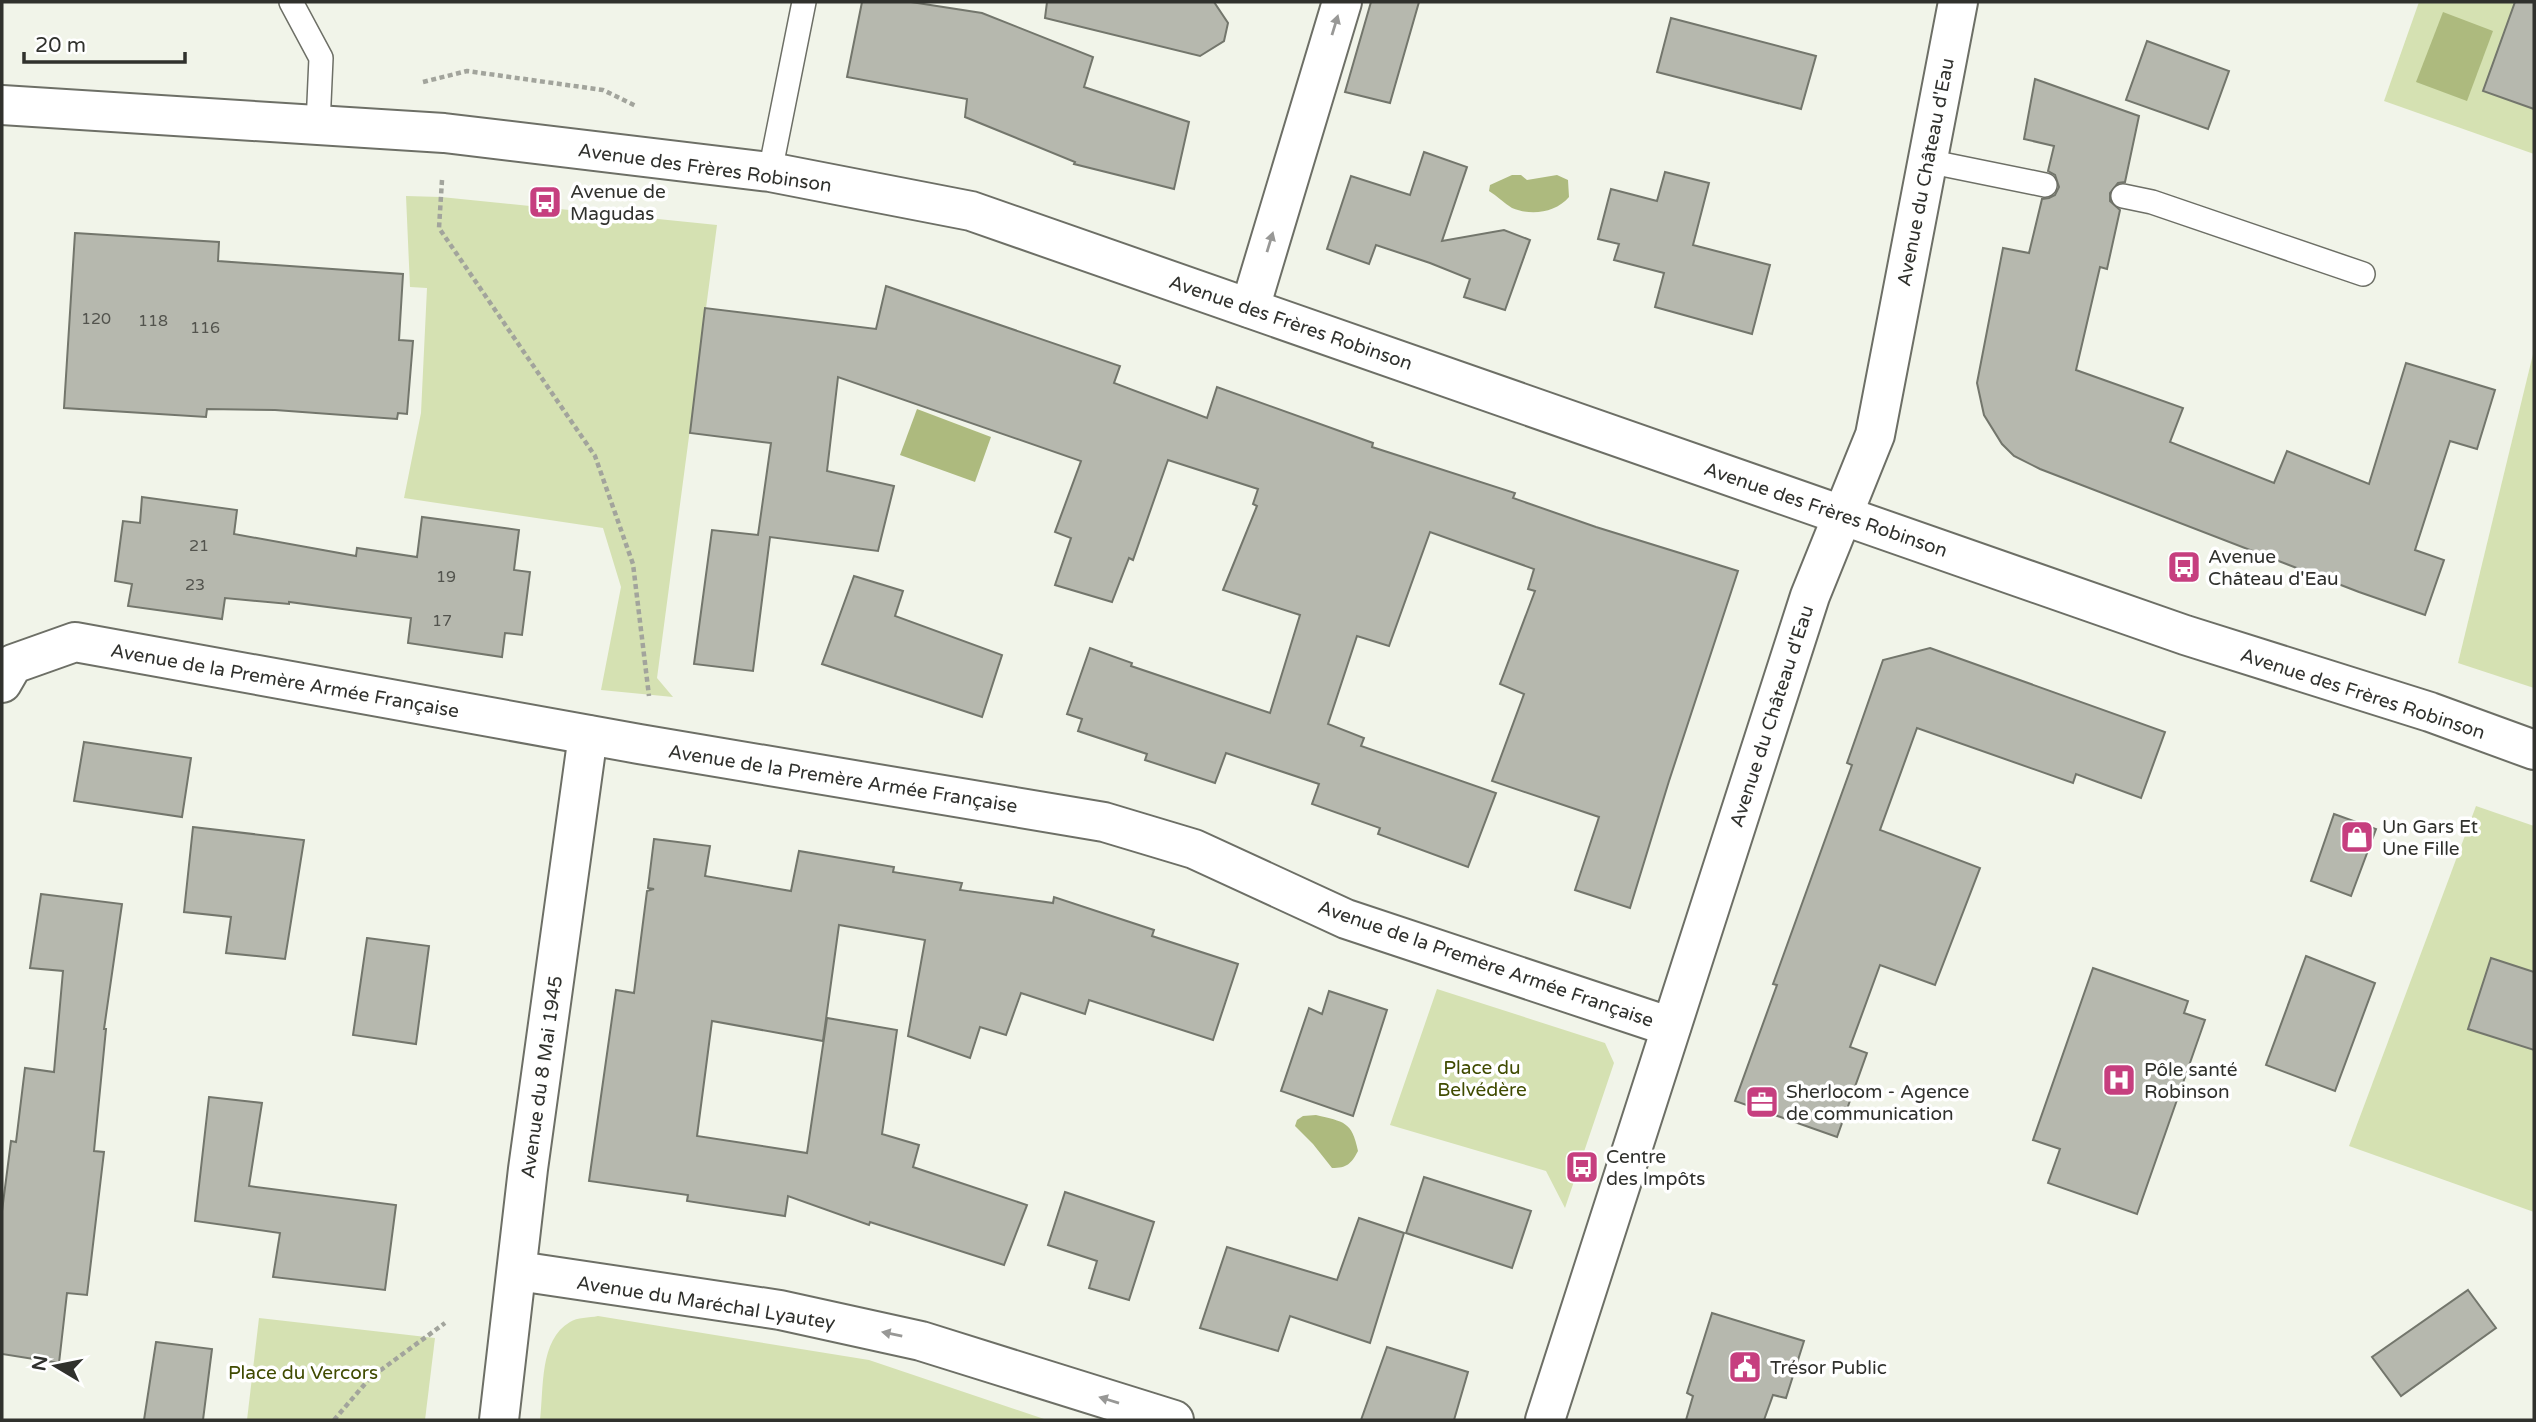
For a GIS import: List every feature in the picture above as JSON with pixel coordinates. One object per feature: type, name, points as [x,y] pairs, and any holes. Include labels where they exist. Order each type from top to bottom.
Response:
[{"type":"street","points":[[1250,308],[1342,2]]},
{"type":"street","name":"Avenue du Château d'Eau","points":[[1545,1420],[1810,596],[1875,435],[1958,2]]},
{"type":"street","name":"Avenue des Frères Robinson","points":[[2,104],[444,133],[770,172],[971,211],[2185,635],[2430,712],[2534,750]]},
{"type":"street","name":"Avenue de la Premère Armée Française","points":[[2,683],[13,664],[75,642],[639,744],[1104,822],[1194,849],[1346,919],[1671,1027]]},
{"type":"street","name":"Avenue du 8 Mai 1945","points":[[499,1420],[528,1169],[588,735]]},
{"type":"street","name":"Avenue du Maréchal Lyautey","points":[[518,1271],[780,1310],[921,1340],[1174,1420]]},
{"type":"lane","points":[[291,2],[321,58],[318,125]]},
{"type":"lane","points":[[770,172],[804,2]]},
{"type":"lane","points":[[1927,161],[2045,185]]},
{"type":"lane","points":[[2123,196],[2152,202],[2363,274]]},
{"type":"path","points":[[444,133],[439,228],[595,456],[633,564],[650,698],[639,744]]},
{"type":"path","points":[[334,1420],[370,1378],[445,1323]]},
{"type":"green space","points":[[2419,2],[2520,2],[2534,7],[2534,154],[2384,101]]},
{"type":"green space","points":[[406,196],[441,197],[717,225],[657,678],[673,697],[601,690],[621,587],[603,528],[404,498],[421,413],[427,288],[410,287]]},
{"type":"green space","points":[[2534,350],[2534,688],[2458,663]]},
{"type":"green space","points":[[2476,806],[2534,826],[2534,1212],[2349,1146]]},
{"type":"green space","name":"Place du Belvédère","points":[[1437,989],[1605,1043],[1614,1063],[1565,1208],[1546,1171],[1390,1125]]},
{"type":"green space","points":[[598,1316],[869,1360],[1047,1420],[540,1420],[545,1366],[553,1340],[560,1330],[573,1320]]},
{"type":"green space","name":"Place du Vercors","points":[[259,1318],[435,1338],[425,1420],[247,1420]]},
{"type":"shaded area","points":[[2443,12],[2493,31],[2467,101],[2416,82]]},
{"type":"shaded area","points":[[1512,175],[1521,175],[1527,180],[1557,175],[1568,180],[1569,197],[1557,207],[1542,212],[1512,208],[1489,191],[1490,185]]},
{"type":"shaded area","points":[[917,409],[991,437],[975,482],[900,455]]},
{"type":"shaded area","points":[[1316,1115],[1345,1124],[1353,1134],[1358,1151],[1348,1164],[1332,1168],[1295,1126],[1297,1120],[1303,1116]]},
{"type":"building","points":[[862,2],[911,2],[982,13],[1093,57],[1084,87],[1189,122],[1174,189],[1074,164],[1075,162],[965,117],[967,99],[847,77]]},
{"type":"building","points":[[1047,2],[1214,2],[1228,23],[1224,41],[1200,56],[1045,18]]},
{"type":"building","points":[[1371,2],[1419,2],[1390,103],[1345,92]]},
{"type":"building","points":[[2515,2],[2534,2],[2534,109],[2483,91]]},
{"type":"building","points":[[1671,18],[1816,56],[1801,109],[1657,72]]},
{"type":"building","points":[[2147,41],[2229,71],[2208,129],[2126,100]]},
{"type":"building","points":[[2035,79],[2139,116],[2125,182],[2118,183],[2110,193],[2110,201],[2120,210],[2107,269],[2100,267],[2076,370],[2183,408],[2170,442],[2274,483],[2287,451],[2369,484],[2406,363],[2495,390],[2477,449],[2450,441],[2415,550],[2444,560],[2425,615],[2040,469],[2014,456],[2002,444],[1984,415],[1977,383],[2003,248],[2029,253],[2042,199],[2055,195],[2059,187],[2055,175],[2048,171],[2054,146],[2024,139]]},
{"type":"building","points":[[1424,152],[1467,167],[1442,241],[1504,230],[1530,240],[1505,310],[1464,297],[1470,279],[1430,263],[1376,245],[1369,264],[1327,249],[1351,176],[1410,195]]},
{"type":"building","points":[[1665,172],[1709,183],[1693,245],[1770,265],[1752,334],[1655,307],[1664,273],[1614,260],[1619,244],[1598,239],[1611,189],[1657,201]]},
{"type":"building","points":[[75,233],[219,242],[218,261],[403,274],[399,340],[413,341],[407,414],[398,413],[397,419],[275,410],[207,409],[206,417],[64,408]]},
{"type":"building","points":[[886,286],[1120,366],[1114,383],[1207,418],[1217,387],[1373,443],[1372,447],[1515,493],[1513,498],[1738,571],[1630,908],[1575,890],[1599,817],[1492,781],[1524,694],[1500,684],[1535,591],[1528,589],[1534,569],[1430,532],[1389,646],[1357,636],[1328,724],[1364,738],[1361,746],[1496,793],[1468,867],[1378,834],[1380,828],[1312,804],[1319,784],[1226,753],[1215,783],[1145,760],[1147,754],[1078,731],[1082,719],[1067,714],[1090,648],[1132,663],[1131,666],[1270,713],[1300,615],[1223,590],[1257,506],[1253,504],[1258,489],[1168,460],[1133,560],[1129,558],[1112,602],[1055,585],[1071,538],[1055,532],[1081,461],[838,377],[827,471],[894,486],[878,551],[770,537],[753,671],[694,664],[712,530],[758,535],[771,443],[690,433],[705,308],[876,329]]},
{"type":"building","points":[[142,497],[237,510],[234,534],[356,556],[357,548],[417,557],[422,517],[519,530],[514,570],[530,572],[522,635],[505,633],[502,657],[408,643],[411,618],[289,602],[225,598],[222,619],[128,606],[132,584],[115,581],[123,521],[140,523]]},
{"type":"building","points":[[854,576],[903,591],[895,616],[1002,655],[982,717],[822,664]]},
{"type":"building","points":[[1930,648],[2165,732],[2141,798],[2076,774],[2073,783],[1917,728],[1880,830],[1980,868],[1935,985],[1880,965],[1850,1047],[1867,1053],[1837,1137],[1735,1101],[1777,985],[1773,984],[1852,765],[1847,763],[1883,660]]},
{"type":"building","points":[[84,742],[191,758],[182,817],[74,801]]},
{"type":"building","points":[[2334,814],[2376,829],[2351,896],[2311,881]]},
{"type":"building","points":[[193,827],[304,840],[285,959],[226,953],[231,917],[184,912]]},
{"type":"building","points":[[654,839],[710,846],[705,876],[791,891],[799,851],[894,867],[893,872],[962,883],[960,890],[1053,903],[1054,897],[1154,930],[1152,936],[1238,964],[1213,1040],[1089,1000],[1085,1014],[1021,993],[1006,1035],[980,1027],[970,1058],[908,1036],[925,940],[839,925],[823,1041],[712,1021],[697,1136],[807,1153],[827,1018],[897,1030],[882,1134],[919,1145],[913,1167],[1027,1205],[1004,1265],[870,1222],[869,1225],[788,1196],[785,1216],[687,1201],[688,1195],[589,1181],[616,990],[634,993],[647,891],[654,889],[648,888]]},
{"type":"building","points":[[41,894],[122,904],[104,1029],[94,1151],[104,1152],[87,1295],[67,1293],[59,1363],[2,1354],[2,1211],[11,1141],[16,1142],[25,1068],[54,1072],[63,971],[30,968]]},
{"type":"building","points":[[367,938],[429,946],[416,1044],[353,1035]]},
{"type":"building","points":[[2306,956],[2375,983],[2335,1091],[2266,1065]]},
{"type":"building","points":[[2491,958],[2534,972],[2534,1050],[2468,1029]]},
{"type":"building","name":"Pôle santé Robinson","points":[[2093,968],[2188,1001],[2184,1013],[2205,1020],[2137,1214],[2048,1183],[2060,1149],[2033,1140]]},
{"type":"building","points":[[1329,991],[1387,1010],[1353,1116],[1281,1091],[1309,1008],[1322,1014]]},
{"type":"building","points":[[209,1097],[262,1103],[249,1186],[396,1205],[385,1290],[273,1277],[280,1233],[195,1221]]},
{"type":"building","points":[[1424,1177],[1531,1211],[1512,1268],[1406,1233]]},
{"type":"building","points":[[1065,1192],[1154,1222],[1129,1300],[1089,1288],[1097,1261],[1048,1245]]},
{"type":"building","points":[[1359,1218],[1404,1233],[1370,1343],[1290,1316],[1278,1351],[1200,1328],[1227,1247],[1337,1280]]},
{"type":"building","points":[[2468,1290],[2496,1328],[2401,1396],[2372,1357]]},
{"type":"building","name":"Trésor Public","points":[[1712,1313],[1804,1341],[1786,1398],[1773,1395],[1764,1420],[1686,1420],[1693,1396],[1687,1393]]},
{"type":"building","points":[[156,1342],[212,1349],[203,1420],[144,1420]]},
{"type":"building","points":[[1387,1347],[1468,1372],[1454,1420],[1361,1420]]},
{"type":"place","name":"Avenue de Magudas","points":[[545,202]]},
{"type":"place","name":"Avenue Château d'Eau","points":[[2184,567]]},
{"type":"place","name":"Un Gars Et Une Fille","points":[[2357,837]]},
{"type":"place","name":"Pôle santé Robinson","points":[[2119,1080]]},
{"type":"place","name":"Sherlocom - Agence de communication","points":[[1762,1102]]},
{"type":"place","name":"Centre des Impôts","points":[[1582,1167]]},
{"type":"place","name":"Trésor Public","points":[[1745,1367]]}]
